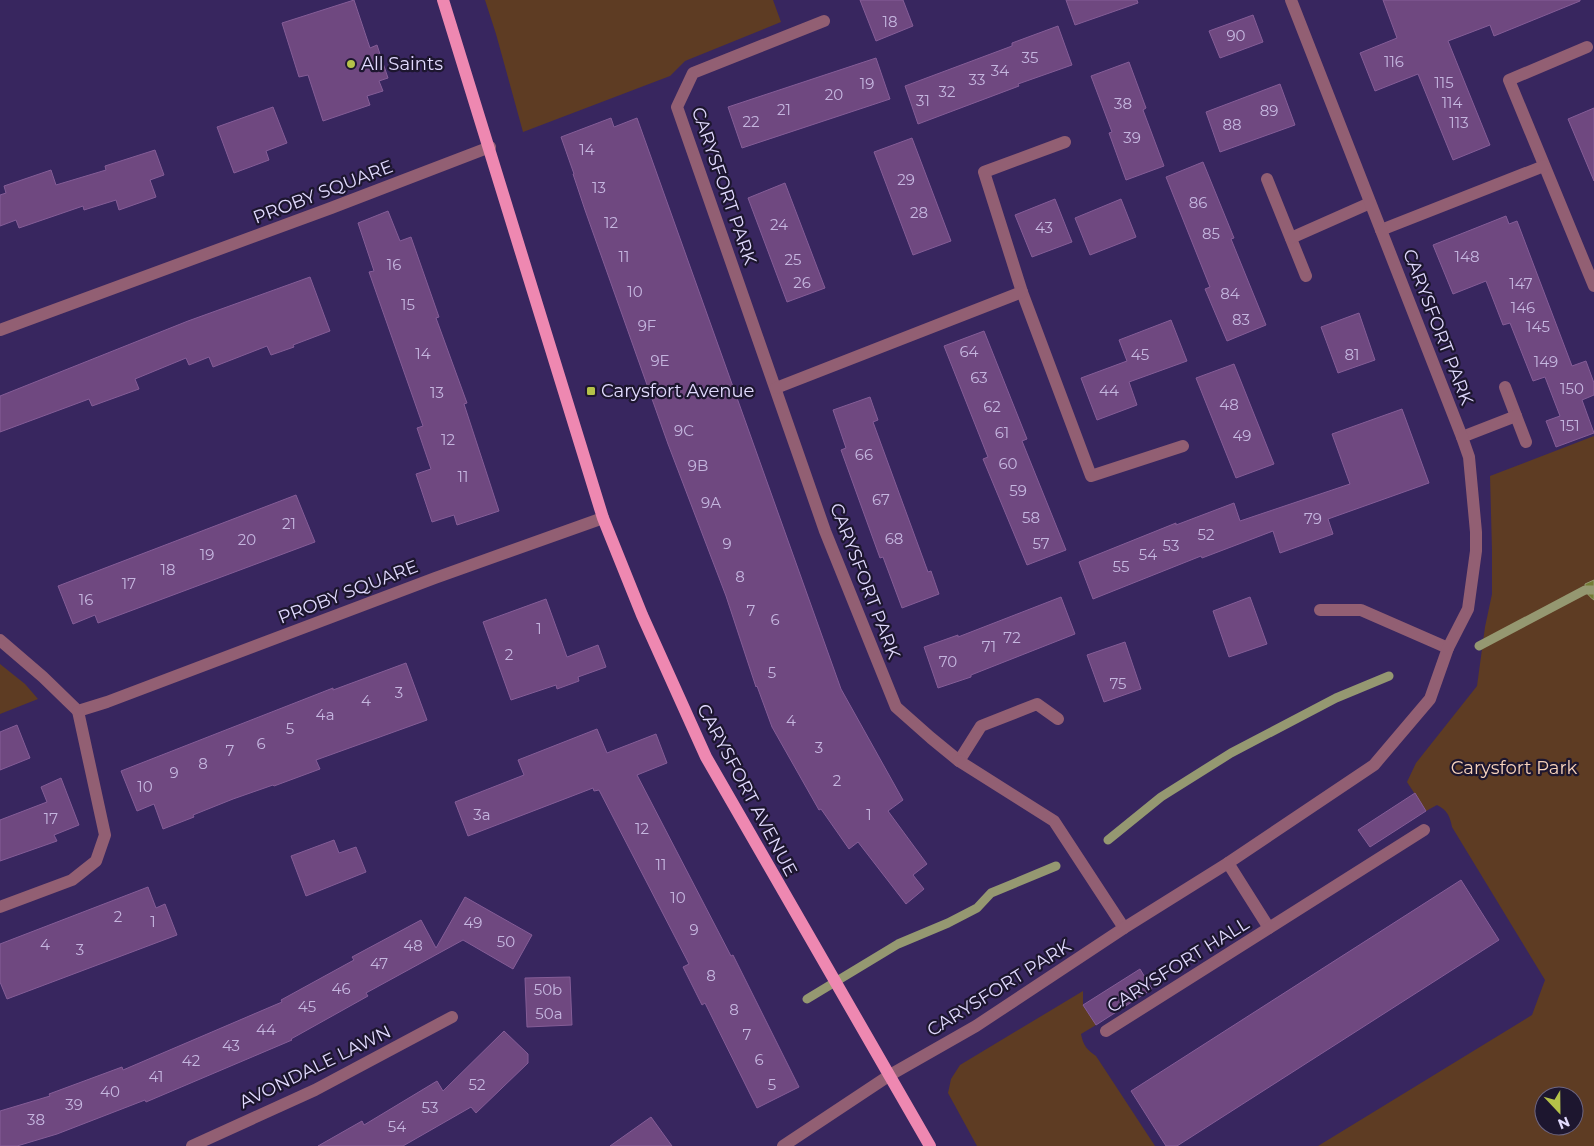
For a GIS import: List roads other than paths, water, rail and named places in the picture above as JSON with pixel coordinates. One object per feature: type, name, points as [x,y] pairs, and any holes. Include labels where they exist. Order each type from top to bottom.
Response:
[{"type":"main road","name":"CARYSFORT AVENUE","points":[[443,0],[490,147],[603,518],[642,615],[706,757],[930,1146]]},
{"type":"street","name":"CARYSFORT PARK","points":[[890,1075],[976,1026],[1124,928],[1228,863],[1374,764],[1430,699],[1448,648],[1468,609],[1476,551],[1469,457],[1292,0]]},
{"type":"street","name":"CARYSFORT PARK","points":[[824,21],[693,73],[677,107],[825,531],[896,707],[959,761],[1054,821],[1124,928]]},
{"type":"street","points":[[1587,47],[1508,80],[1594,286]]},
{"type":"street","points":[[1066,142],[984,172],[1022,292],[1091,476],[1183,446]]},
{"type":"street","name":"PROBY SQUARE","points":[[0,330],[331,208],[490,147]]},
{"type":"street","points":[[1381,230],[1544,166]]},
{"type":"street","points":[[1267,179],[1306,276]]},
{"type":"street","points":[[1291,238],[1370,203]]},
{"type":"street","points":[[776,388],[1022,292]]},
{"type":"street","points":[[1505,387],[1526,442]]},
{"type":"street","points":[[1462,436],[1516,416]]},
{"type":"street","name":"PROBY SQUARE","points":[[78,711],[107,702],[435,578],[603,518]]},
{"type":"street","points":[[1320,610],[1361,610],[1448,648]]},
{"type":"street","points":[[0,640],[43,677],[78,711],[105,835],[96,861],[72,880],[0,907]]},
{"type":"street","points":[[959,761],[981,726],[1037,704],[1058,718]]},
{"type":"street","name":"CARYSFORT HALL","points":[[1106,1031],[1424,830]]},
{"type":"street","name":"CARYSFORT HALL","points":[[1228,863],[1269,928]]},
{"type":"street","name":"AVONDALE LAWN","points":[[192,1146],[315,1090],[452,1017]]},
{"type":"street","points":[[783,1146],[890,1075]]},
{"type":"waterway","points":[[1479,646],[1585,590],[1594,590]]},
{"type":"waterway","points":[[1108,840],[1161,797],[1231,753],[1336,698],[1389,676]]},
{"type":"waterway","points":[[807,999],[898,944],[948,923],[977,908],[991,893],[1056,866]]},
{"type":"place","name":"All Saints","points":[[351,64]]},
{"type":"place","name":"Carysfort Avenue","points":[[591,391]]},
{"type":"park label","name":"Carysfort Park","points":[[1514,768]]}]
